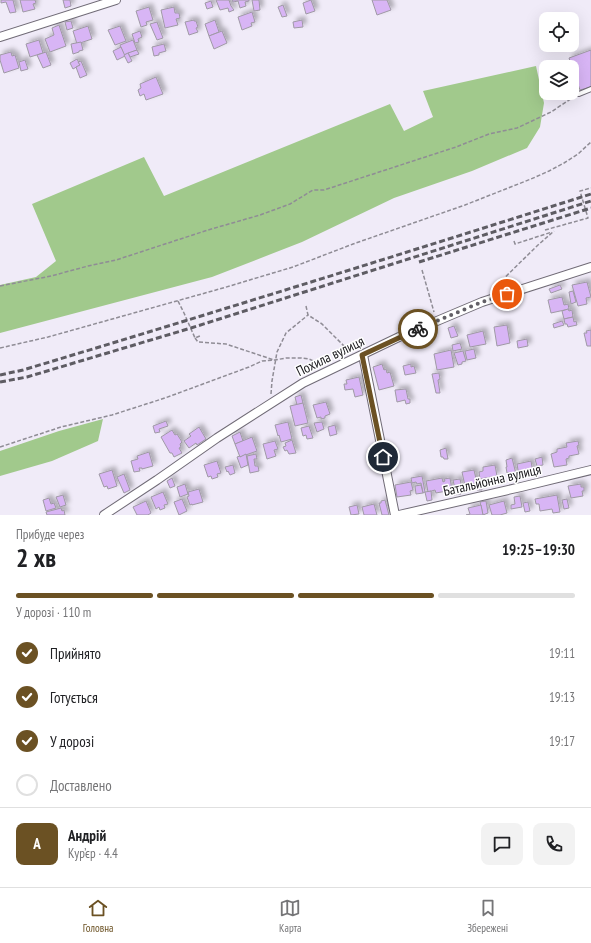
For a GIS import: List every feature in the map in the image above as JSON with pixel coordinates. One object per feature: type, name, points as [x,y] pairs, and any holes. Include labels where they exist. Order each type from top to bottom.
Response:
[{"type":"street","points":[[0,37],[116,0]]},
{"type":"street","name":"Похила вулиця","points":[[104,515],[217,438],[303,383],[399,337],[482,302],[591,267]]},
{"type":"street","points":[[362,355],[395,515]]},
{"type":"street","name":"Батальйонна вулиця","points":[[399,515],[521,488],[591,470]]},
{"type":"lane","points":[[579,94],[591,90]]},
{"type":"path","points":[[0,286],[51,276],[116,260],[260,215],[290,204],[313,190],[324,190],[456,147],[489,134],[517,128],[551,112],[570,100]]},
{"type":"path","points":[[0,348],[48,337],[293,267],[353,244],[465,206],[549,171],[578,154],[591,142]]},
{"type":"path","points":[[588,218],[580,191],[591,188]]},
{"type":"path","points":[[545,230],[591,217]]},
{"type":"path","points":[[514,240],[515,244],[554,231]]},
{"type":"path","points":[[492,289],[554,231]]},
{"type":"path","points":[[422,270],[436,322]]},
{"type":"path","points":[[178,301],[198,342],[226,344],[275,360]]},
{"type":"path","points":[[306,306],[308,315],[322,324],[345,347],[362,355]]},
{"type":"path","points":[[268,405],[271,395],[277,352],[286,333],[308,315]]},
{"type":"path","points":[[195,338],[200,336]]},
{"type":"path","points":[[0,447],[61,427],[112,415],[165,398],[262,361],[286,358],[309,359],[316,362],[326,372]]},
{"type":"green space","points":[[536,66],[539,80],[539,100],[543,100],[544,103],[540,127],[527,148],[472,171],[394,198],[302,242],[212,277],[0,333],[0,285],[36,277],[56,261],[32,204],[144,157],[164,196],[390,104],[404,131],[433,117],[423,91]]},
{"type":"green space","points":[[103,419],[98,441],[52,461],[0,476],[0,451],[59,431]]},
{"type":"building","points":[[1,0],[13,0],[16,12],[10,13],[6,2],[1,3]]},
{"type":"building","points":[[20,0],[35,0],[36,3],[33,4],[35,9],[23,12]]},
{"type":"building","points":[[63,0],[70,0],[71,6],[65,8]]},
{"type":"building","points":[[216,0],[229,0],[234,10],[229,12],[228,8],[220,10]]},
{"type":"building","points":[[232,0],[249,1],[245,2],[246,6],[240,8],[238,1],[233,2]]},
{"type":"building","points":[[252,0],[259,0],[260,10],[254,11]]},
{"type":"building","points":[[311,0],[315,11],[306,14],[303,3]]},
{"type":"building","points":[[372,0],[387,0],[391,10],[377,15]]},
{"type":"building","points":[[211,1],[213,7],[207,9],[205,3]]},
{"type":"building","points":[[283,5],[287,16],[282,17],[278,7]]},
{"type":"building","points":[[149,7],[153,20],[146,22],[147,25],[141,27],[136,11]]},
{"type":"building","points":[[174,7],[175,13],[179,13],[180,18],[176,19],[178,25],[165,28],[161,10]]},
{"type":"building","points":[[252,12],[255,22],[251,23],[252,26],[242,30],[238,17]]},
{"type":"building","points":[[215,20],[219,32],[209,36],[205,24]]},
{"type":"building","points":[[302,20],[303,27],[294,28],[293,22]]},
{"type":"building","points":[[71,21],[73,28],[67,30],[65,22]]},
{"type":"building","points":[[196,21],[198,27],[196,28],[198,32],[189,35],[185,22]]},
{"type":"building","points":[[157,22],[163,38],[157,40],[150,24]]},
{"type":"building","points":[[59,25],[66,46],[50,52],[45,39],[54,35],[52,28]]},
{"type":"building","points":[[88,26],[92,39],[77,44],[73,31]]},
{"type":"building","points":[[120,26],[126,41],[115,45],[108,30]]},
{"type":"building","points":[[140,31],[142,37],[138,39],[139,42],[135,43],[132,34]]},
{"type":"building","points":[[222,31],[227,43],[214,49],[209,36]]},
{"type":"building","points":[[39,40],[43,53],[30,57],[26,44]]},
{"type":"building","points":[[133,40],[137,50],[124,55],[120,45]]},
{"type":"building","points":[[81,42],[83,50],[73,54],[71,44]]},
{"type":"building","points":[[164,44],[166,51],[154,56],[152,47]]},
{"type":"building","points":[[121,47],[125,56],[117,60],[113,51]]},
{"type":"building","points":[[137,50],[139,54],[130,57],[128,53]]},
{"type":"building","points":[[591,50],[591,87],[580,90],[579,60],[570,60],[569,58]]},
{"type":"building","points":[[11,52],[12,56],[15,55],[19,68],[4,73],[0,55]]},
{"type":"building","points":[[46,52],[51,65],[43,68],[37,55]]},
{"type":"building","points":[[128,53],[132,61],[128,63],[124,55]]},
{"type":"building","points":[[77,59],[80,65],[73,69],[70,63]]},
{"type":"building","points":[[25,60],[28,69],[21,71],[19,62]]},
{"type":"building","points":[[81,61],[87,75],[80,78],[76,67],[80,65],[78,62]]},
{"type":"building","points":[[156,77],[163,94],[146,100],[144,94],[140,96],[138,90],[141,88],[140,84]]},
{"type":"building","points":[[587,282],[591,297],[586,298],[587,304],[578,306],[572,285]]},
{"type":"building","points":[[560,285],[562,289],[551,293],[549,289]]},
{"type":"building","points":[[573,291],[576,302],[571,304],[569,292]]},
{"type":"building","points":[[562,297],[564,305],[568,304],[569,309],[551,313],[548,300]]},
{"type":"building","points":[[568,309],[569,311],[572,310],[573,317],[564,319],[562,311]]},
{"type":"building","points":[[573,317],[574,322],[576,321],[577,325],[568,327],[567,324],[565,324],[564,319]]},
{"type":"building","points":[[562,321],[564,325],[554,328],[553,324]]},
{"type":"building","points":[[507,325],[510,343],[497,346],[494,327]]},
{"type":"building","points":[[454,326],[458,336],[451,338],[448,328]]},
{"type":"building","points":[[591,330],[591,346],[587,346],[584,333]]},
{"type":"building","points":[[483,331],[486,344],[470,347],[467,335]]},
{"type":"building","points":[[421,338],[424,346],[417,348],[415,340]]},
{"type":"building","points":[[527,339],[528,346],[518,348],[517,341]]},
{"type":"building","points":[[460,343],[462,349],[453,351],[452,345]]},
{"type":"building","points":[[474,349],[476,358],[467,360],[465,351]]},
{"type":"building","points":[[451,350],[454,367],[437,370],[434,354]]},
{"type":"building","points":[[463,351],[466,361],[458,365],[454,353]]},
{"type":"building","points":[[382,364],[387,373],[390,372],[394,386],[379,390],[373,367]]},
{"type":"building","points":[[411,364],[411,367],[414,366],[416,373],[405,375],[403,366]]},
{"type":"building","points":[[439,373],[440,379],[438,380],[440,393],[436,393],[432,374]]},
{"type":"building","points":[[359,377],[363,395],[355,397],[353,389],[345,390],[344,384],[347,384],[346,380]]},
{"type":"building","points":[[406,389],[410,403],[406,404],[405,400],[397,402],[395,390]]},
{"type":"building","points":[[301,395],[303,403],[297,405],[295,397]]},
{"type":"building","points":[[326,402],[330,414],[325,416],[325,418],[317,418],[313,405]]},
{"type":"building","points":[[303,403],[308,423],[295,426],[290,406]]},
{"type":"building","points":[[166,421],[168,426],[159,429],[160,432],[155,433],[153,426]]},
{"type":"building","points":[[288,422],[292,439],[281,442],[275,425]]},
{"type":"building","points":[[322,422],[324,429],[317,432],[314,423]]},
{"type":"building","points":[[335,425],[337,434],[330,436],[328,427]]},
{"type":"building","points":[[309,426],[313,438],[307,439],[306,435],[303,436],[301,428]]},
{"type":"building","points":[[199,427],[206,439],[189,448],[184,441],[191,436],[189,434]]},
{"type":"building","points":[[172,430],[175,435],[177,434],[182,442],[180,444],[181,447],[179,448],[182,453],[174,457],[161,437]]},
{"type":"building","points":[[240,432],[243,441],[235,444],[232,436]]},
{"type":"building","points":[[252,437],[257,451],[240,457],[235,444]]},
{"type":"building","points":[[292,440],[296,453],[289,454],[283,447],[286,446],[285,443]]},
{"type":"building","points":[[275,441],[278,449],[274,450],[276,456],[267,459],[263,444]]},
{"type":"building","points":[[578,441],[579,445],[577,446],[579,454],[569,456],[569,458],[566,459],[567,465],[554,467],[551,454],[557,452],[557,449],[567,447],[566,443]]},
{"type":"building","points":[[446,448],[448,459],[444,459],[441,457],[440,450]]},
{"type":"building","points":[[149,452],[153,466],[142,469],[139,468],[140,471],[134,472],[131,461],[138,459],[137,456]]},
{"type":"building","points":[[246,454],[248,465],[241,468],[237,457]]},
{"type":"building","points":[[256,454],[257,459],[254,459],[255,466],[258,466],[259,471],[250,473],[247,456]]},
{"type":"building","points":[[542,457],[543,465],[537,466],[535,459]]},
{"type":"building","points":[[512,458],[516,474],[509,476],[508,472],[507,473],[506,460]]},
{"type":"building","points":[[217,461],[221,473],[217,474],[218,477],[212,479],[211,476],[208,477],[204,465]]},
{"type":"building","points":[[531,461],[533,473],[519,476],[517,464]]},
{"type":"building","points":[[233,465],[235,473],[230,475],[225,467]]},
{"type":"building","points":[[495,465],[497,476],[480,479],[479,472],[483,471],[483,467]]},
{"type":"building","points":[[112,470],[117,486],[108,489],[107,486],[104,487],[99,474]]},
{"type":"building","points":[[474,470],[477,483],[465,486],[462,472]]},
{"type":"building","points":[[124,474],[130,490],[124,493],[117,477]]},
{"type":"building","points":[[422,476],[425,492],[423,493],[421,483],[412,483],[411,478]]},
{"type":"building","points":[[172,478],[175,486],[170,488],[167,481]]},
{"type":"building","points":[[442,478],[443,482],[445,481],[444,479],[450,478],[452,490],[436,493],[435,490],[428,492],[426,481]]},
{"type":"building","points":[[460,479],[462,488],[455,489],[453,480]]},
{"type":"building","points":[[480,480],[482,490],[477,490],[476,484],[477,481]]},
{"type":"building","points":[[411,482],[413,490],[410,491],[411,495],[397,497],[395,485]]},
{"type":"building","points":[[185,484],[188,494],[180,497],[177,487]]},
{"type":"building","points":[[581,484],[581,487],[584,487],[584,491],[582,491],[583,496],[571,498],[568,486]]},
{"type":"building","points":[[421,485],[423,493],[416,494],[415,486]]},
{"type":"building","points":[[460,488],[461,494],[454,495],[453,490]]},
{"type":"building","points":[[199,489],[203,502],[190,505],[187,497],[189,496],[188,492]]},
{"type":"building","points":[[431,491],[432,500],[427,501],[425,492]]},
{"type":"building","points":[[163,492],[168,504],[164,505],[165,508],[160,510],[159,507],[156,509],[151,497]]},
{"type":"building","points":[[63,495],[66,505],[60,507],[56,497]]},
{"type":"building","points":[[557,495],[560,512],[553,513],[552,509],[540,511],[539,504],[536,504],[535,499]]},
{"type":"building","points":[[520,496],[522,507],[511,509],[511,505],[515,504],[514,497]]},
{"type":"building","points":[[49,498],[51,504],[54,503],[56,508],[46,511],[43,500]]},
{"type":"building","points":[[182,499],[187,511],[179,515],[174,502]]},
{"type":"building","points":[[567,499],[569,508],[564,509],[562,500]]},
{"type":"building","points":[[385,500],[389,515],[382,515],[379,503]]},
{"type":"building","points":[[146,501],[151,513],[148,515],[137,515],[133,507]]},
{"type":"building","points":[[486,501],[488,513],[483,515],[480,502]]},
{"type":"building","points":[[504,501],[507,513],[492,515],[489,505]]},
{"type":"building","points":[[528,502],[530,511],[525,512],[523,503]]},
{"type":"building","points":[[374,504],[377,515],[364,515],[362,507]]},
{"type":"building","points":[[357,505],[359,514],[351,515],[349,507]]},
{"type":"building","points":[[481,505],[483,515],[466,515],[470,514],[468,508]]},
{"type":"building","points":[[61,508],[62,511],[64,510],[65,515],[47,515],[46,512]]},
{"type":"railway","points":[[0,375],[23,370],[165,327],[591,194]]},
{"type":"railway","points":[[0,382],[27,377],[191,328],[591,201]]},
{"type":"railway","points":[[419,262],[591,208]]},
{"type":"way so far","points":[[418,329],[482,302],[507,294]]},
{"type":"route","points":[[383,457],[362,355],[418,329]]}]
